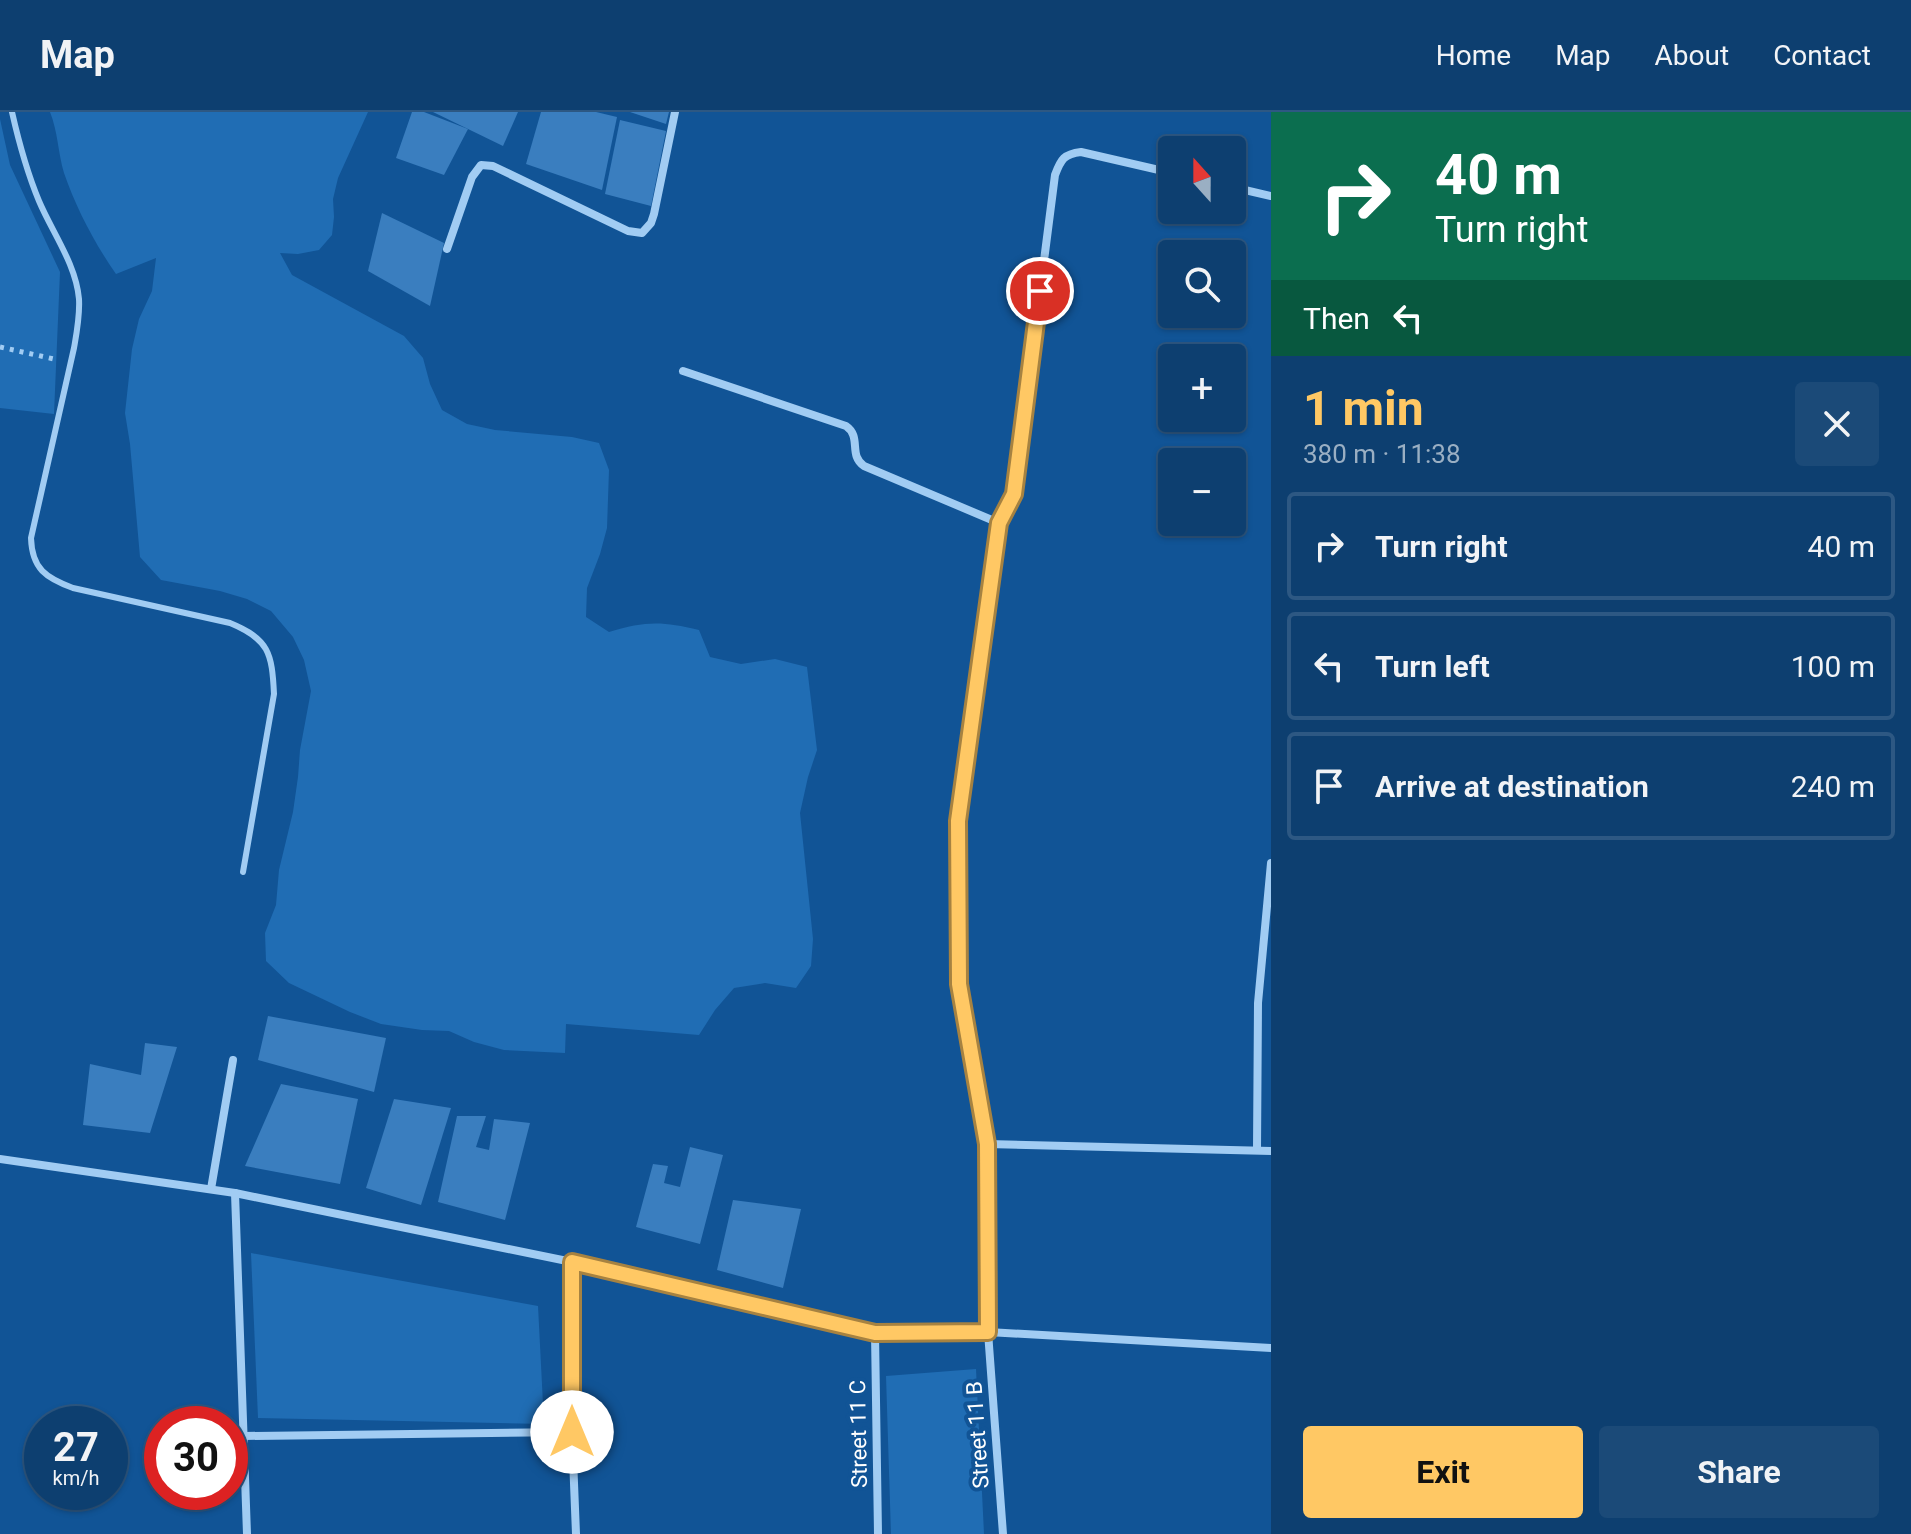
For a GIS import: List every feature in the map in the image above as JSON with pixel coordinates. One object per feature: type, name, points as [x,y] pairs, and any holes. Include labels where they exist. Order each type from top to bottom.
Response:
[{"type":"street","points":[[447,249],[472,177],[481,165],[493,166],[628,231],[642,233],[654,214],[675,112]]},
{"type":"street","name":"Street 11 B","points":[[1003,1534],[988,1332],[987,1144],[959,984],[958,821],[999,523],[1014,494],[1055,175],[1060,162],[1069,153],[1081,152],[1158,170]]},
{"type":"street","points":[[1246,190],[1271,196]]},
{"type":"street","points":[[683,371],[846,426],[853,431],[855,456],[859,463],[999,523]]},
{"type":"street","points":[[1257,1150],[1258,1003],[1267,962],[1271,863]]},
{"type":"street","points":[[211,1189],[233,1060]]},
{"type":"street","points":[[987,1144],[1271,1151]]},
{"type":"street","points":[[0,1159],[235,1193],[572,1262],[875,1333],[988,1332],[1271,1348]]},
{"type":"street","points":[[235,1193],[243,1406]]},
{"type":"street","points":[[572,1262],[572,1432],[576,1534]]},
{"type":"street","name":"Street 11 C","points":[[875,1333],[878,1534]]},
{"type":"street","points":[[248,1436],[572,1432]]},
{"type":"street","points":[[246,1510],[247,1534]]},
{"type":"lane","points":[[12,112],[27,171],[79,295],[79,319],[71,363],[31,538],[31,550],[43,573],[55,581],[73,588],[230,623],[249,631],[260,640],[268,653],[274,694],[243,872]]},
{"type":"path","points":[[0,347],[71,363]]},
{"type":"shaded area","points":[[50,112],[368,112],[338,178],[333,199],[332,235],[319,250],[280,253],[292,275],[404,336],[423,358],[442,410],[467,424],[599,443],[609,470],[607,528],[587,588],[586,617],[609,632],[654,624],[686,627],[699,630],[710,657],[741,664],[775,659],[807,667],[817,750],[800,813],[813,939],[811,966],[796,988],[765,983],[734,988],[699,1035],[566,1024],[565,1053],[504,1050],[449,1031],[381,1024],[289,983],[266,961],[265,933],[276,905],[279,870],[293,812],[311,691],[304,660],[293,637],[271,611],[247,599],[220,591],[161,580],[140,557],[125,413],[132,349],[139,319],[152,291],[156,258],[116,274],[87,225],[69,186]]},
{"type":"shaded area","points":[[0,119],[10,165],[60,272],[54,414],[0,408]]},
{"type":"shaded area","points":[[251,1253],[538,1306],[544,1424],[258,1418]]},
{"type":"shaded area","points":[[976,1369],[984,1534],[891,1534],[886,1376]]},
{"type":"building","points":[[412,112],[424,112],[468,129],[444,175],[396,158]]},
{"type":"building","points":[[433,112],[518,112],[503,146]]},
{"type":"building","points":[[541,112],[596,112],[617,117],[602,190],[526,164]]},
{"type":"building","points":[[630,112],[669,112],[666,124]]},
{"type":"building","points":[[620,120],[666,131],[651,206],[605,194]]},
{"type":"building","points":[[382,213],[444,243],[430,306],[368,271]]},
{"type":"building","points":[[268,1016],[386,1038],[374,1092],[258,1060]]},
{"type":"building","points":[[145,1043],[177,1047],[150,1133],[83,1125],[90,1064],[141,1075]]},
{"type":"building","points":[[281,1084],[358,1099],[340,1184],[245,1166]]},
{"type":"building","points":[[394,1099],[451,1108],[421,1205],[366,1188]]},
{"type":"building","points":[[457,1116],[486,1116],[476,1147],[489,1150],[494,1119],[530,1123],[505,1220],[438,1202]]},
{"type":"building","points":[[690,1147],[723,1155],[700,1244],[636,1227],[653,1164],[668,1166],[664,1183],[680,1187]]},
{"type":"building","points":[[733,1200],[801,1209],[783,1288],[717,1270]]},
{"type":"route","points":[[572,1432],[572,1262],[875,1333],[988,1332],[987,1144],[959,984],[958,821],[999,523],[1014,494],[1040,291]]}]
